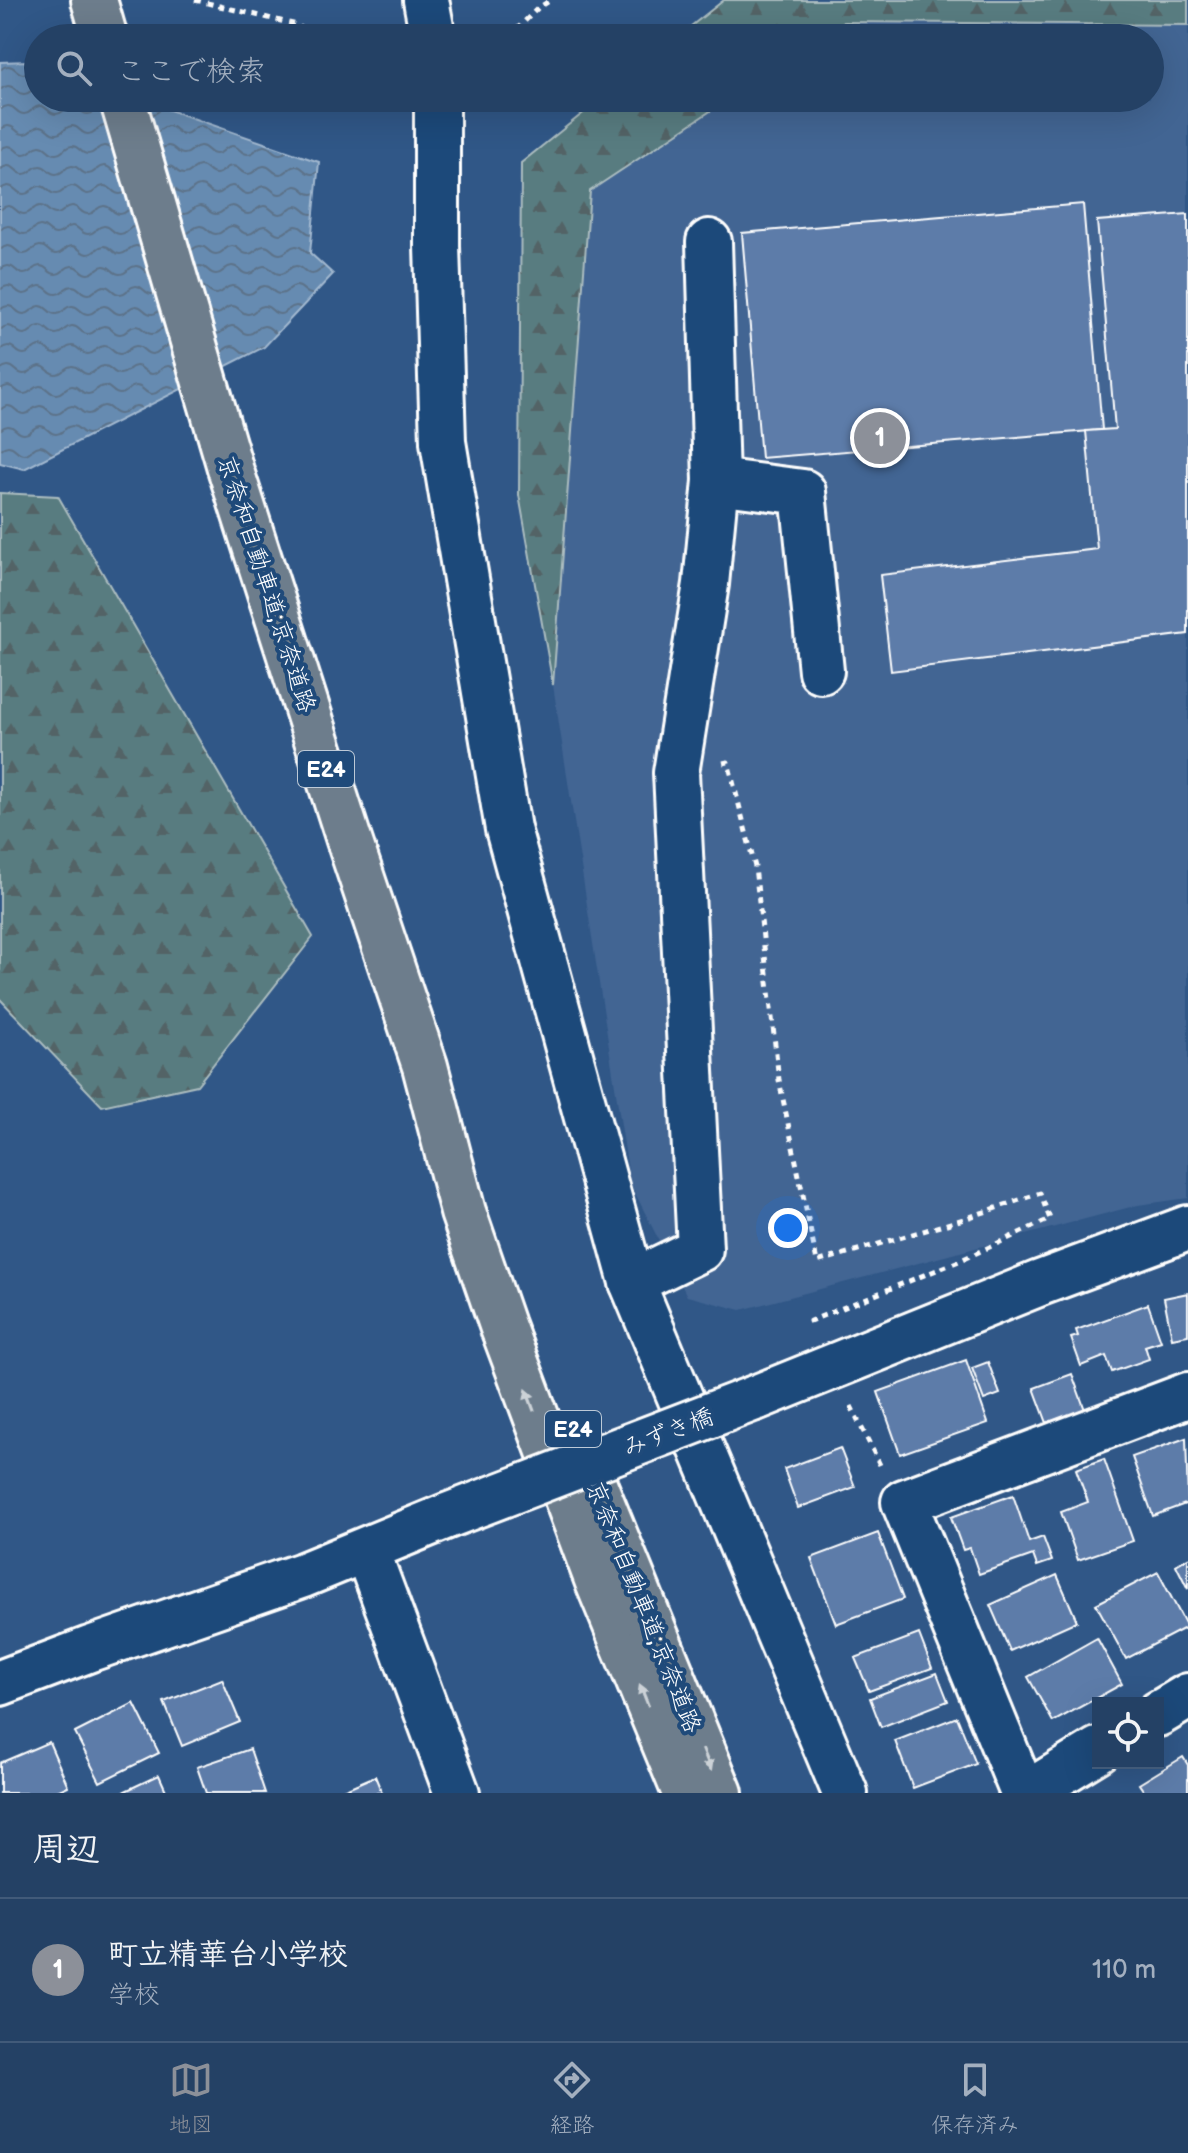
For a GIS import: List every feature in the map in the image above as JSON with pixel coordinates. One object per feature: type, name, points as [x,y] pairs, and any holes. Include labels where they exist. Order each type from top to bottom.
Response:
[{"type":"highway","points":[[94,0],[101,24]]},
{"type":"highway","name":"京奈和自動車道;京奈道路","points":[[126,112],[231,471],[425,1066],[463,1212],[598,1582],[685,1793]]},
{"type":"highway","name":"京奈和自動車道;京奈道路","points":[[425,1066],[492,1210],[598,1497],[720,1793]]},
{"type":"street","points":[[426,0],[430,24]]},
{"type":"street","points":[[437,112],[437,246],[445,458],[508,829],[632,1282],[845,1793]]},
{"type":"street","points":[[632,1282],[700,1249],[676,773],[706,584],[716,481],[709,242]]},
{"type":"street","points":[[716,481],[803,492],[821,671]]},
{"type":"street","name":"みずき橋","points":[[0,1683],[367,1551],[447,1516],[1188,1228]]},
{"type":"street","points":[[1092,1754],[1025,1793],[904,1502],[1188,1395]]},
{"type":"street","points":[[367,1551],[457,1793]]},
{"type":"street","points":[[1164,1710],[1188,1696]]},
{"type":"path","points":[[195,0],[293,24]]},
{"type":"path","points":[[522,24],[551,0]]},
{"type":"path","points":[[676,773],[728,762],[755,867],[779,1080],[817,1262],[1040,1193],[1050,1219],[959,1261],[810,1321],[817,1335]]},
{"type":"path","points":[[846,1395],[889,1485],[904,1502]]},
{"type":"shaded area","points":[[844,22],[1073,24],[841,24]]},
{"type":"shaded area","points":[[1164,25],[1188,25],[1188,1198],[1138,1205],[741,1310],[687,1296],[630,1183],[553,685],[590,191],[709,112],[1164,112]]},
{"type":"green space","points":[[724,0],[1188,0],[1188,25],[694,24]]},
{"type":"green space","points":[[585,112],[709,112],[590,191],[553,685],[519,495],[521,163]]},
{"type":"green space","points":[[0,493],[58,496],[313,937],[197,1085],[102,1106],[0,999]]},
{"type":"water","points":[[24,61],[24,112],[175,112],[319,162],[310,253],[333,274],[264,347],[24,469],[0,463],[0,62]]},
{"type":"building","points":[[1083,204],[1102,430],[761,458],[742,233]]},
{"type":"building","points":[[1188,214],[1188,634],[891,671],[880,575],[1097,549],[1086,431],[1115,429],[1097,221]]},
{"type":"building","points":[[1188,1293],[1188,1335],[1172,1338],[1164,1298]]},
{"type":"building","points":[[1148,1304],[1161,1341],[1145,1346],[1149,1359],[1112,1372],[1106,1356],[1081,1366],[1071,1338],[1078,1336],[1076,1330]]},
{"type":"building","points":[[966,1360],[988,1423],[900,1454],[878,1392]]},
{"type":"building","points":[[988,1362],[1000,1394],[984,1400],[972,1368]]},
{"type":"building","points":[[1072,1374],[1085,1410],[1047,1423],[1034,1388]]},
{"type":"building","points":[[1186,1438],[1188,1503],[1153,1516],[1132,1457]]},
{"type":"building","points":[[840,1448],[855,1487],[798,1508],[784,1469]]},
{"type":"building","points":[[1104,1459],[1133,1541],[1078,1560],[1061,1512],[1088,1502],[1076,1469]]},
{"type":"building","points":[[1013,1495],[1029,1542],[1043,1537],[1052,1561],[1037,1566],[1033,1555],[979,1574],[970,1548],[963,1550],[951,1517]]},
{"type":"building","points":[[878,1533],[903,1599],[836,1624],[811,1558]]},
{"type":"building","points":[[1188,1558],[1188,1589],[1176,1565]]},
{"type":"building","points":[[1158,1572],[1187,1627],[1126,1659],[1096,1604]]},
{"type":"building","points":[[1057,1575],[1077,1621],[1010,1651],[990,1605]]},
{"type":"building","points":[[919,1634],[932,1668],[869,1691],[855,1658]]},
{"type":"building","points":[[1097,1638],[1122,1684],[1098,1697],[1092,1697],[1092,1701],[1053,1722],[1028,1677]]},
{"type":"building","points":[[937,1673],[948,1701],[881,1727],[870,1698]]},
{"type":"building","points":[[222,1679],[240,1722],[182,1746],[164,1702]]},
{"type":"building","points":[[134,1703],[159,1753],[100,1782],[75,1733]]},
{"type":"building","points":[[957,1717],[976,1764],[913,1788],[895,1741]]},
{"type":"building","points":[[49,1742],[68,1786],[53,1793],[0,1793],[0,1763]]},
{"type":"building","points":[[250,1749],[265,1793],[206,1793],[197,1767]]},
{"type":"building","points":[[1183,1757],[1188,1765],[1188,1793],[1145,1793],[1139,1784]]},
{"type":"building","points":[[159,1775],[167,1793],[121,1793]]},
{"type":"building","points":[[375,1776],[382,1793],[336,1793]]},
{"type":"place","name":"町立精華台小学校","points":[[880,438]]}]
